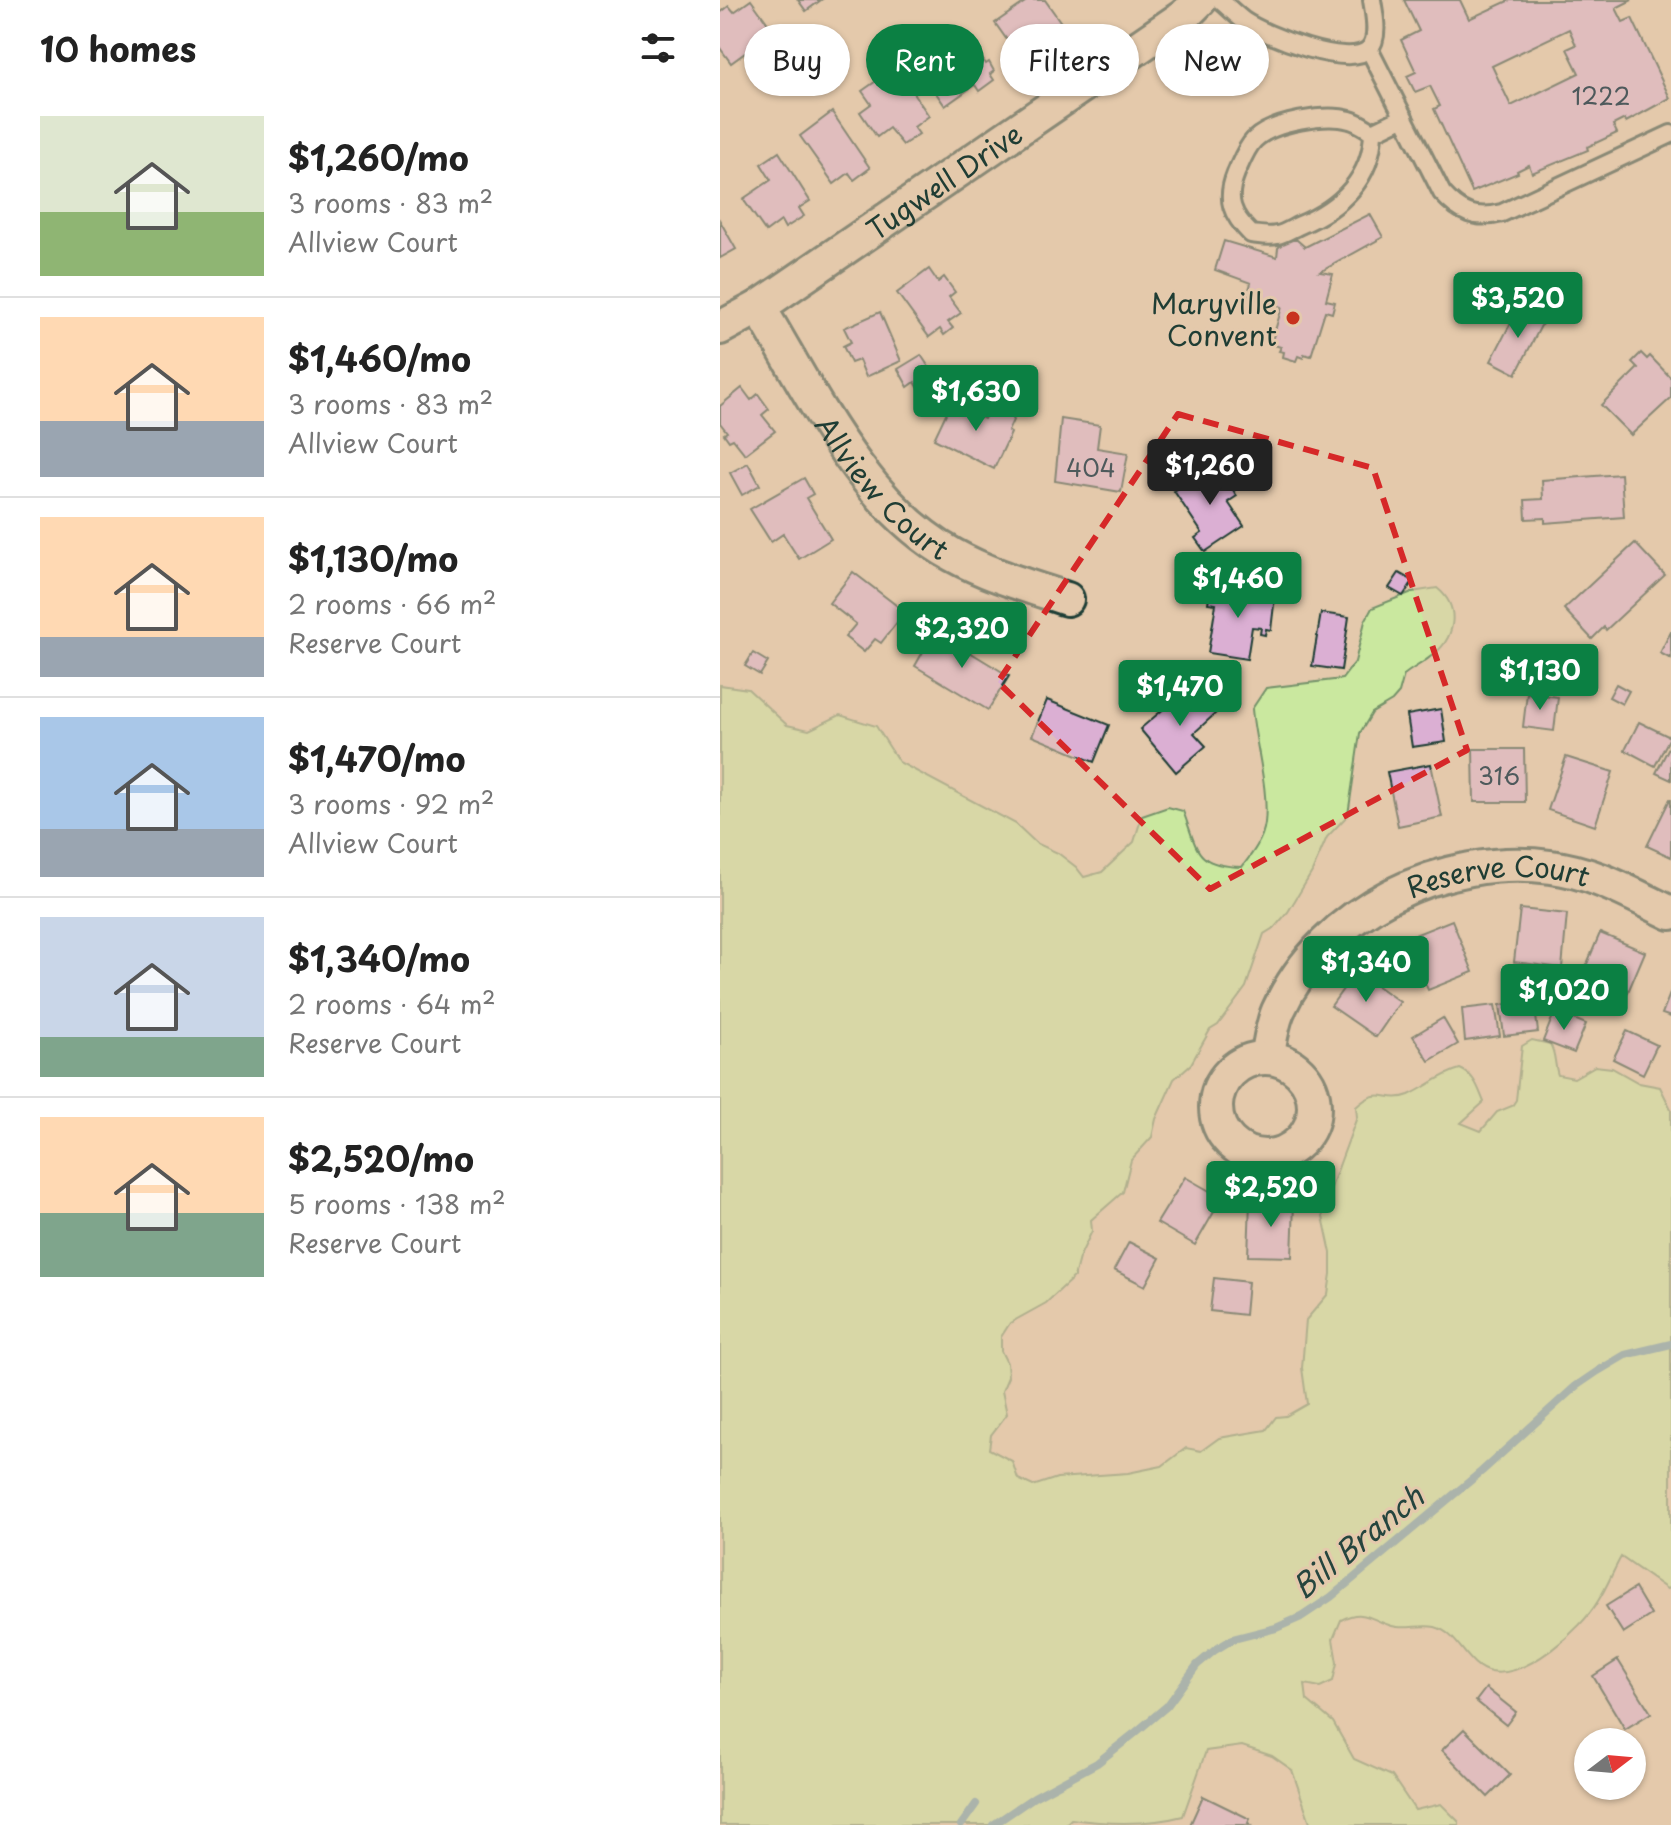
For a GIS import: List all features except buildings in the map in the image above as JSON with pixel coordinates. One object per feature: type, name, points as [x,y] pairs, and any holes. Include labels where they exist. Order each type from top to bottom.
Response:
[{"type":"street","name":"Tugwell Drive","points":[[720,328],[759,307],[1184,16],[1200,0]]},
{"type":"street","name":"Allview Court","points":[[759,307],[844,448],[875,489],[911,525],[950,554],[986,571],[1067,599]]},
{"type":"street","name":"Reserve Court","points":[[1267,1058],[1276,1014],[1294,979],[1324,945],[1359,914],[1405,888],[1450,872],[1498,865],[1553,867],[1601,880],[1671,913]]},
{"type":"lane","points":[[1220,0],[1243,21],[1288,44],[1350,55],[1361,54],[1374,41],[1372,0]]},
{"type":"lane","points":[[1369,49],[1442,193],[1455,207],[1471,215],[1485,217],[1502,213],[1671,134]]},
{"type":"lane","points":[[1373,132],[1404,117]]},
{"type":"lane","points":[[1327,118],[1350,120],[1373,132],[1373,146],[1360,181],[1343,201],[1313,220],[1276,235],[1251,234],[1235,218],[1231,204],[1236,172],[1254,140],[1273,128],[1327,118]]},
{"type":"highlighted area","points":[[1178,414],[1373,468],[1467,750],[1210,889],[998,682]]},
{"type":"green space","points":[[1437,588],[1450,605],[1450,633],[1439,650],[1404,675],[1399,693],[1372,713],[1360,733],[1348,815],[1327,837],[1312,872],[1288,912],[1264,934],[1246,987],[1218,1025],[1210,1030],[1191,1064],[1174,1079],[1156,1119],[1152,1137],[1131,1160],[1123,1192],[1091,1220],[1092,1231],[1074,1277],[1046,1303],[1010,1323],[1001,1337],[1001,1351],[1007,1363],[1008,1377],[1002,1391],[1007,1414],[991,1435],[989,1449],[1012,1461],[1018,1479],[1033,1486],[1057,1478],[1128,1473],[1162,1466],[1186,1448],[1201,1451],[1219,1438],[1266,1430],[1276,1417],[1286,1416],[1307,1404],[1302,1368],[1306,1320],[1328,1294],[1331,1274],[1331,1253],[1322,1212],[1357,1117],[1356,1107],[1377,1095],[1409,1095],[1460,1069],[1473,1078],[1484,1102],[1461,1123],[1481,1131],[1497,1112],[1512,1106],[1516,1100],[1522,1046],[1532,1040],[1550,1044],[1558,1075],[1574,1078],[1595,1066],[1612,1068],[1639,1083],[1660,1087],[1671,1109],[1671,1587],[1667,1589],[1621,1557],[1598,1601],[1566,1638],[1536,1660],[1505,1672],[1482,1669],[1451,1636],[1435,1627],[1397,1627],[1362,1615],[1341,1620],[1333,1639],[1337,1663],[1333,1681],[1320,1687],[1305,1684],[1307,1700],[1333,1722],[1354,1759],[1392,1776],[1415,1810],[1441,1804],[1459,1825],[1311,1825],[1292,1770],[1272,1756],[1242,1746],[1206,1751],[1183,1816],[1170,1819],[1128,1823],[1071,1819],[1065,1825],[720,1825],[720,685],[748,689],[787,725],[809,730],[840,715],[876,726],[899,762],[1016,824],[1036,843],[1058,853],[1076,867],[1084,877],[1102,872],[1134,842],[1142,816],[1168,807],[1183,811],[1196,846],[1206,859],[1226,866],[1242,867],[1259,841],[1265,823],[1263,781],[1252,709],[1266,688],[1342,679],[1355,662],[1365,621],[1372,608],[1412,592]]},
{"type":"waterway","name":"Bill Branch","points":[[993,1825],[1034,1797],[1097,1763],[1167,1706],[1197,1665],[1215,1650],[1233,1639],[1276,1628],[1301,1617],[1331,1597],[1482,1471],[1576,1386],[1625,1355],[1671,1344]]},
{"type":"waterway","points":[[961,1825],[976,1804]]},
{"type":"place","name":"Maryville Convent","points":[[1293,318]]}]
